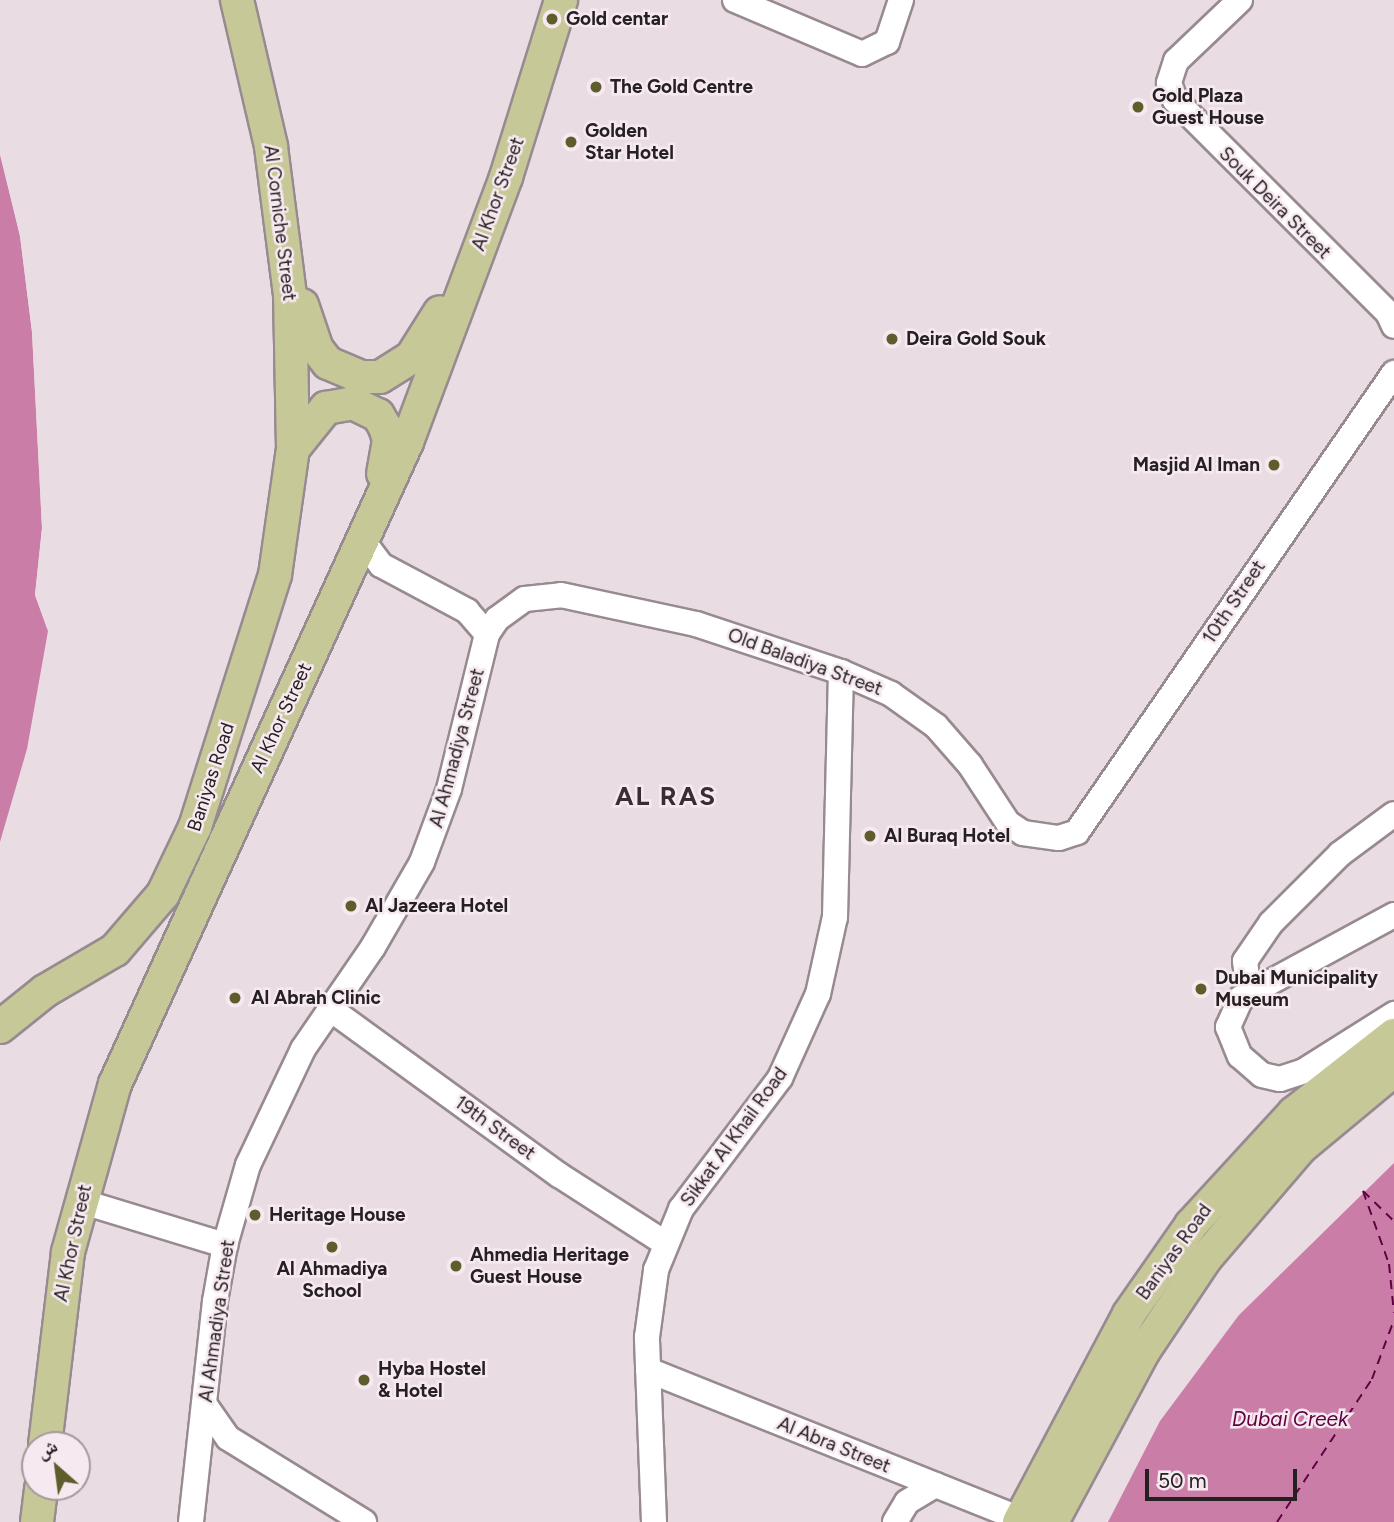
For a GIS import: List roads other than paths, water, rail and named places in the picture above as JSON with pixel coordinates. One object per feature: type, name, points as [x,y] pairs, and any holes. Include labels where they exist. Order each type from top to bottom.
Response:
[{"type":"main road","name":"Al Corniche Street","points":[[237,0],[271,146],[285,243],[293,346],[293,449]]},
{"type":"main road","name":"Al Khor Street","points":[[46,1431],[60,1303],[80,1201],[135,1033],[368,531],[480,247],[522,130],[561,0]]},
{"type":"main road","points":[[285,243],[317,349],[344,373],[362,377],[380,377],[411,358],[480,247]]},
{"type":"main road","points":[[293,449],[327,408],[354,403],[378,415],[389,440],[368,531]]},
{"type":"main road","name":"Baniyas Road","points":[[0,1027],[45,991],[115,950],[141,924],[180,863],[275,575],[293,449]]},
{"type":"main road","name":"Baniyas Road","points":[[1019,1520],[1129,1314],[1191,1224],[1253,1154],[1360,1059],[1394,1035]]},
{"type":"main road","points":[[1360,1059],[1344,1079],[1344,1088],[1349,1094],[1368,1090]]},
{"type":"main road","name":"Baniyas Road","points":[[1052,1522],[1143,1352],[1205,1259],[1300,1148],[1394,1070]]},
{"type":"main road","points":[[1205,1259],[1213,1230],[1267,1168],[1266,1155],[1253,1154]]},
{"type":"main road","points":[[37,1522],[39,1501]]},
{"type":"street","points":[[735,0],[862,54],[887,42],[901,0]]},
{"type":"street","name":"Souk Deira Street","points":[[1240,0],[1184,49],[1170,74],[1171,92],[1180,107],[1392,319]]},
{"type":"street","name":"10th Street","points":[[1077,832],[1392,373]]},
{"type":"street","points":[[368,531],[373,558],[392,574],[467,611],[487,634]]},
{"type":"street","points":[[344,583],[392,574]]},
{"type":"street","name":"Old Baladiya Street","points":[[487,634],[510,607],[542,595],[591,601],[728,633],[841,672],[891,694],[936,726],[970,765],[997,810],[1023,834],[1059,838],[1077,832]]},
{"type":"street","points":[[467,611],[510,607]]},
{"type":"street","name":"Al Ahmadiya Street","points":[[191,1522],[225,1245],[248,1165],[280,1091],[329,1007],[373,947],[422,862],[449,789],[487,634]]},
{"type":"street","name":"Sikkat Al Khail Road","points":[[654,1522],[648,1370],[649,1303],[665,1243],[701,1178],[780,1078],[818,994],[835,917],[841,672]]},
{"type":"street","points":[[1259,988],[1247,977],[1245,961],[1271,923],[1340,854],[1394,814]]},
{"type":"street","points":[[1394,915],[1259,988],[1234,1007],[1229,1038],[1240,1056],[1270,1079],[1304,1071],[1394,1014]]},
{"type":"street","name":"19th Street","points":[[329,1007],[559,1175],[665,1243]]},
{"type":"street","points":[[80,1201],[225,1245]]},
{"type":"street","name":"Al Abra Street","points":[[648,1370],[1019,1520]]},
{"type":"street","points":[[205,1405],[228,1438],[364,1522]]},
{"type":"street","points":[[895,1522],[907,1502],[935,1485]]},
{"type":"water","points":[[0,155],[20,236],[32,332],[42,528],[35,595],[48,631],[27,749],[0,842]]},
{"type":"water","name":"Dubai Creek","points":[[1394,1163],[1394,1522],[1108,1522],[1160,1421],[1239,1315]]},
{"type":"place","name":"Gold centar","points":[[552,19]]},
{"type":"place","name":"The Gold Centre","points":[[596,87]]},
{"type":"place","name":"Gold Plaza Guest House","points":[[1138,107]]},
{"type":"place","name":"Golden Star Hotel","points":[[571,142]]},
{"type":"place","name":"Deira Gold Souk","points":[[892,339]]},
{"type":"place","name":"Masjid Al Iman","points":[[1274,465]]},
{"type":"place","name":"Al Buraq Hotel","points":[[870,836]]},
{"type":"place","name":"Al Jazeera Hotel","points":[[351,906]]},
{"type":"place","name":"Dubai Municipality Museum","points":[[1201,989]]},
{"type":"place","name":"Al Abrah Clinic","points":[[235,998]]},
{"type":"place","name":"Heritage House","points":[[255,1215]]},
{"type":"place","name":"Al Ahmadiya School","points":[[332,1247]]},
{"type":"place","name":"Ahmedia Heritage Guest House","points":[[456,1266]]},
{"type":"place","name":"Hyba Hostel & Hotel","points":[[364,1380]]},
{"type":"district","name":"AL RAS","points":[[666,797]]}]
